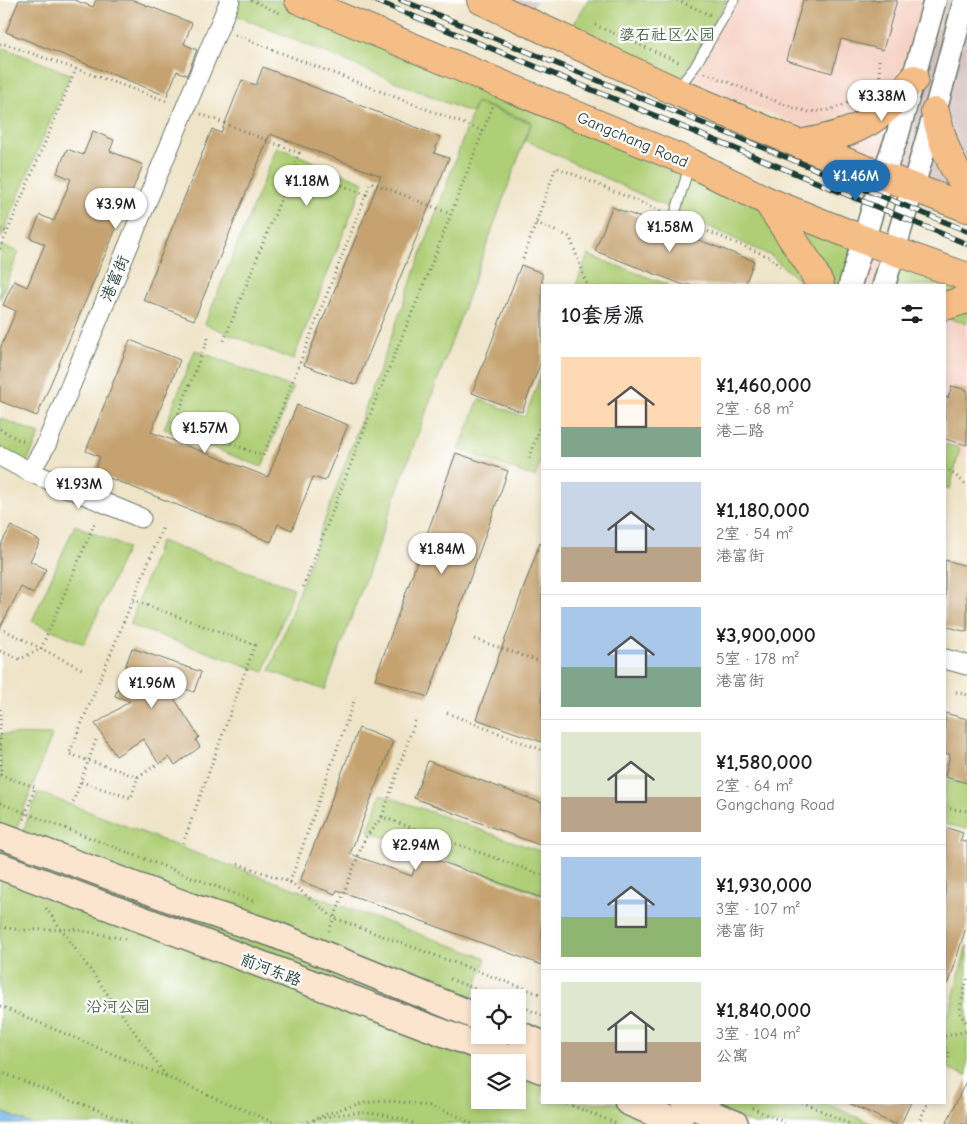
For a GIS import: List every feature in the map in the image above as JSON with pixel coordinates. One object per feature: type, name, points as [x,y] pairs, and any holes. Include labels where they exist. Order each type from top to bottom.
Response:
[{"type":"main road","name":"Gangchang Road","points":[[300,0],[690,163],[768,201],[864,240],[967,277]]},
{"type":"main road","points":[[482,0],[675,92],[799,144],[967,208]]},
{"type":"main road","points":[[799,144],[830,138],[869,121],[886,109],[914,79]]},
{"type":"main road","points":[[935,112],[946,150],[954,169],[967,186]]},
{"type":"main road","points":[[768,201],[810,265],[820,284]]},
{"type":"main road","points":[[946,306],[967,299]]},
{"type":"main road","name":"前河东路","points":[[8,838],[192,907],[274,934],[471,1014]]},
{"type":"main road","name":"前河东路","points":[[0,866],[541,1070]]},
{"type":"main road","points":[[526,1037],[541,1044]]},
{"type":"main road","points":[[689,1104],[735,1124]]},
{"type":"main road","points":[[729,1104],[749,1124]]},
{"type":"main road","points":[[635,1108],[680,1124]]},
{"type":"street","name":"港富街","points":[[30,472],[46,445],[230,0]]},
{"type":"street","points":[[850,284],[883,175],[892,153],[935,0]]},
{"type":"street","points":[[884,284],[914,187],[965,0]]},
{"type":"street","points":[[0,456],[30,472],[141,518]]},
{"type":"street","points":[[946,658],[967,665]]},
{"type":"lane","points":[[675,92],[694,68],[734,0]]},
{"type":"lane","points":[[674,217],[690,163]]},
{"type":"path","points":[[677,0],[722,20]]},
{"type":"path","points":[[590,23],[694,68],[793,108],[809,112],[829,110],[846,104],[864,93],[885,75]]},
{"type":"path","points":[[218,28],[483,131]]},
{"type":"path","points":[[0,44],[2,43],[186,108],[299,153],[223,343]]},
{"type":"path","points":[[0,249],[76,69]]},
{"type":"path","points":[[302,590],[494,104]]},
{"type":"path","points":[[294,166],[366,195]]},
{"type":"path","points":[[523,259],[556,167],[770,257],[784,269]]},
{"type":"path","points":[[208,338],[175,422],[263,456],[371,182],[451,214]]},
{"type":"path","points":[[536,224],[570,237],[588,284]]},
{"type":"path","points":[[0,229],[7,232]]},
{"type":"path","points":[[529,458],[541,425]]},
{"type":"path","points":[[0,429],[17,439],[46,445]]},
{"type":"path","points":[[946,469],[967,485]]},
{"type":"path","points":[[0,651],[20,658],[41,649],[104,502]]},
{"type":"path","points":[[138,777],[69,754],[162,527]]},
{"type":"path","points":[[132,600],[255,645],[182,846]]},
{"type":"path","points":[[0,628],[82,669]]},
{"type":"path","points":[[474,639],[541,662]]},
{"type":"path","points":[[956,692],[967,695]]},
{"type":"path","points":[[290,882],[355,698]]},
{"type":"path","points":[[0,709],[0,776],[35,787],[8,838]]},
{"type":"path","points":[[447,714],[541,750]]},
{"type":"path","points":[[329,931],[365,838],[382,818],[415,722]]},
{"type":"path","points":[[73,802],[96,740]]},
{"type":"path","points":[[81,782],[131,798],[138,777],[156,765]]},
{"type":"path","points":[[946,808],[967,811]]},
{"type":"path","points":[[382,818],[541,875]]},
{"type":"path","points":[[238,864],[290,882],[334,918],[541,995]]},
{"type":"path","points":[[46,908],[167,1076]]},
{"type":"path","points":[[0,926],[21,930],[73,930],[132,940]]},
{"type":"path","points":[[967,979],[959,1012],[967,1024]]},
{"type":"path","points":[[0,1006],[278,1124]]},
{"type":"path","points":[[526,1009],[541,1015]]},
{"type":"path","points":[[946,1036],[967,1031]]},
{"type":"path","points":[[946,1050],[950,1056],[946,1064]]},
{"type":"path","points":[[0,1072],[133,1124]]},
{"type":"path","points":[[302,1124],[338,1109],[370,1101],[402,1101],[440,1108],[472,1124]]},
{"type":"path","points":[[587,1104],[635,1108]]},
{"type":"path","points":[[748,1104],[788,1124]]},
{"type":"path","points":[[806,1104],[850,1124]]},
{"type":"path","points":[[918,1124],[927,1104]]},
{"type":"path","points":[[302,1124],[339,1114],[367,1112],[416,1124]]},
{"type":"shaded area","points":[[492,0],[537,0],[529,15]]},
{"type":"shaded area","points":[[729,0],[943,0],[899,165],[683,78]]},
{"type":"shaded area","points":[[946,0],[967,0],[967,194],[901,166]]},
{"type":"shaded area","points":[[877,247],[967,282],[967,459],[946,453],[946,284],[866,284]]},
{"type":"green space","points":[[233,0],[294,0],[874,245],[862,284],[803,284],[771,256],[525,140],[532,122],[476,102],[471,113],[228,12]]},
{"type":"green space","name":"婆石社区公园","points":[[588,0],[727,0],[682,77],[570,31]]},
{"type":"green space","points":[[4,48],[70,74],[1,238],[0,50]]},
{"type":"green space","points":[[476,103],[531,123],[325,690],[270,671]]},
{"type":"green space","points":[[277,147],[364,182],[293,360],[205,324]]},
{"type":"green space","points":[[0,245],[19,252],[0,299]]},
{"type":"green space","points":[[887,253],[967,284],[967,324],[946,317],[946,284],[874,284]]},
{"type":"green space","points":[[588,255],[666,284],[576,284]]},
{"type":"green space","points":[[195,350],[293,388],[262,467],[164,429]]},
{"type":"green space","points":[[541,375],[541,461],[535,477],[459,450],[479,399],[525,417]]},
{"type":"green space","points":[[0,418],[40,434],[26,464],[0,450]]},
{"type":"green space","points":[[946,444],[960,448],[950,489],[946,488]]},
{"type":"green space","points":[[75,525],[127,548],[84,644],[32,621]]},
{"type":"green space","points":[[160,541],[294,588],[264,672],[130,625]]},
{"type":"green space","points":[[0,734],[52,735],[14,835],[0,830]]},
{"type":"green space","points":[[947,780],[967,784],[967,829],[946,824]]},
{"type":"green space","points":[[38,792],[198,854],[486,958],[475,989],[471,989],[471,1000],[467,1011],[20,839]]},
{"type":"green space","points":[[381,794],[541,852],[541,895],[368,831]]},
{"type":"green space","name":"沿河公园","points":[[0,837],[471,1020],[471,1044],[526,1044],[526,1042],[541,1049],[541,1104],[674,1104],[724,1124],[32,1124],[0,1111]]},
{"type":"green space","points":[[967,945],[967,1076],[946,1067],[946,1013],[949,1014]]},
{"type":"green space","points":[[703,1104],[827,1104],[873,1124],[754,1124]]},
{"type":"water","points":[[0,1112],[31,1124],[0,1124]]},
{"type":"building","points":[[19,0],[74,0],[93,7],[96,0],[133,0],[192,23],[184,44],[197,50],[187,75],[177,71],[167,96],[6,32]]},
{"type":"building","points":[[803,0],[897,0],[883,50],[841,39],[832,73],[786,60]]},
{"type":"building","points":[[263,67],[440,137],[434,153],[449,158],[356,385],[304,365],[381,176],[270,134],[194,320],[143,300],[212,129],[221,133],[242,80],[256,85]]},
{"type":"building","points":[[93,131],[114,140],[110,151],[143,165],[37,416],[0,401],[0,349],[16,311],[3,305],[14,281],[27,287],[45,244],[30,238],[40,215],[54,221],[71,179],[57,173],[67,149],[83,155]]},
{"type":"building","points":[[612,207],[754,261],[745,284],[681,284],[595,251]]},
{"type":"building","points":[[521,265],[542,273],[541,362],[522,412],[472,393]]},
{"type":"building","points":[[130,340],[180,360],[151,432],[268,477],[297,405],[348,425],[325,481],[313,477],[292,530],[278,524],[271,542],[94,472],[100,457],[86,451]]},
{"type":"building","points":[[952,386],[967,390],[967,445],[946,439],[946,397],[948,398]]},
{"type":"building","points":[[456,453],[508,471],[428,697],[375,679]]},
{"type":"building","points":[[11,526],[40,541],[30,561],[46,569],[33,594],[21,587],[0,628],[0,546]]},
{"type":"building","points":[[540,543],[541,742],[476,719]]},
{"type":"building","points":[[946,560],[967,566],[967,632],[946,626]]},
{"type":"building","points":[[132,648],[201,672],[194,692],[163,681],[199,737],[196,740],[200,747],[175,765],[169,757],[159,764],[143,739],[116,756],[95,724],[130,701],[115,696]]},
{"type":"building","points":[[946,713],[967,719],[967,783],[946,777],[950,754],[946,754]]},
{"type":"building","points":[[359,728],[393,741],[350,854],[412,876],[420,854],[541,898],[541,965],[337,890],[335,894],[300,881]]},
{"type":"building","points":[[428,761],[541,803],[541,846],[414,798]]},
{"type":"building","points":[[946,827],[963,833],[960,841],[967,842],[967,924],[949,983],[946,983]]},
{"type":"building","points":[[967,1079],[967,1124],[946,1124]]},
{"type":"building","points":[[851,1104],[910,1104],[901,1124],[894,1124]]},
{"type":"railway","points":[[374,0],[967,244]]},
{"type":"railway","points":[[401,0],[967,231]]}]
